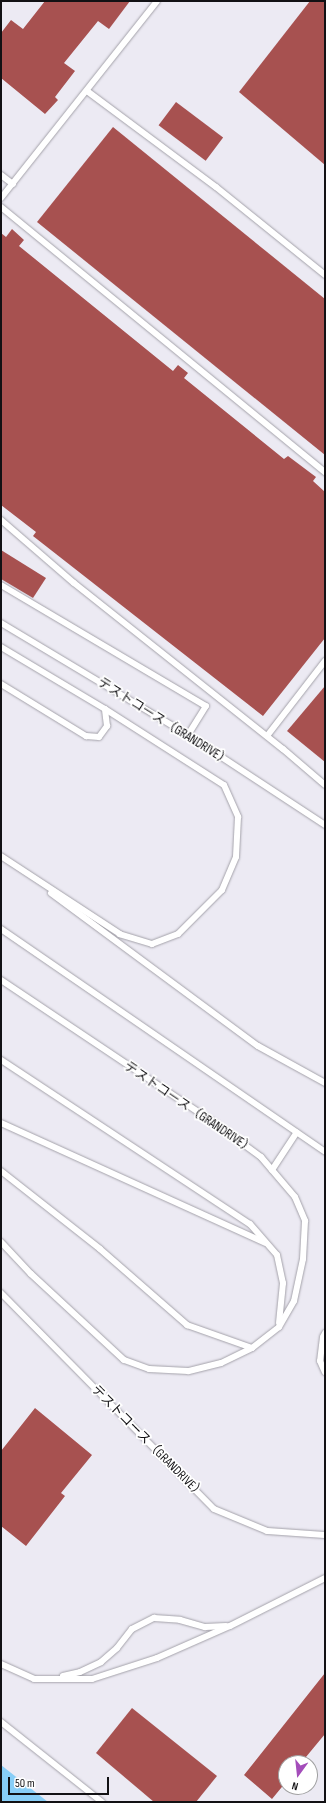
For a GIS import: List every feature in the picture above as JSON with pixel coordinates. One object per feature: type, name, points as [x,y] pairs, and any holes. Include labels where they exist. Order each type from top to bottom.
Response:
[{"type":"lane","points":[[1,198],[157,1]]},
{"type":"lane","points":[[87,90],[216,187],[325,275]]},
{"type":"lane","points":[[1,175],[13,184]]},
{"type":"lane","points":[[1,207],[325,472]]},
{"type":"lane","points":[[1,520],[74,583],[267,736],[325,784]]},
{"type":"lane","points":[[1,586],[206,706],[188,735]]},
{"type":"lane","name":"テストコース（GRANDRIVE）","points":[[1,623],[188,735],[325,825]]},
{"type":"lane","points":[[1,647],[105,709],[224,785],[238,817],[236,857],[222,890],[178,934],[152,944],[120,934],[1,856]]},
{"type":"lane","points":[[267,736],[325,661]]},
{"type":"lane","points":[[1,684],[86,736],[99,737],[107,726],[105,709]]},
{"type":"lane","points":[[1,856],[258,1046],[325,1083]]},
{"type":"lane","points":[[1,929],[325,1152]]},
{"type":"lane","name":"テストコース（GRANDRIVE）","points":[[1,980],[212,1122],[261,1157],[295,1197],[305,1221],[304,1259],[294,1302],[279,1327],[252,1348],[221,1363],[188,1371],[149,1369],[124,1360],[31,1274],[1,1242]]},
{"type":"lane","points":[[1,1060],[250,1224],[277,1255],[283,1283],[279,1327]]},
{"type":"lane","points":[[1,1123],[267,1244]]},
{"type":"lane","points":[[272,1170],[297,1132]]},
{"type":"lane","points":[[1,1171],[100,1249],[187,1324],[252,1348]]},
{"type":"lane","name":"テストコース（GRANDRIVE）","points":[[1,1293],[214,1509],[266,1531],[325,1535]]},
{"type":"lane","points":[[325,1333],[323,1337],[320,1361],[325,1372]]},
{"type":"lane","points":[[1,1664],[34,1679],[92,1679],[157,1658],[230,1626],[325,1578]]},
{"type":"lane","points":[[53,1679],[80,1672],[101,1662],[118,1648],[132,1629],[154,1618],[180,1620],[205,1627],[230,1626]]},
{"type":"lane","points":[[1,1722],[102,1802]]},
{"type":"water","points":[[1,1765],[48,1802],[1,1802]]},
{"type":"building","points":[[45,1],[130,1],[109,29],[98,21],[64,63],[75,71],[55,97],[58,100],[45,114],[1,78],[1,33],[11,20],[23,29]]},
{"type":"building","points":[[310,1],[325,1],[325,165],[239,92]]},
{"type":"building","points":[[176,102],[223,138],[206,161],[159,125]]},
{"type":"building","points":[[113,127],[325,299],[325,455],[37,222]]},
{"type":"building","points":[[12,229],[24,240],[19,246],[173,371],[178,365],[188,373],[184,378],[284,459],[288,456],[316,477],[313,481],[325,492],[325,638],[263,716],[33,536],[36,532],[1,505],[1,233],[6,237]]},
{"type":"building","points":[[1,550],[46,578],[33,598],[1,579]]},
{"type":"building","points":[[325,686],[325,762],[287,731]]},
{"type":"building","points":[[35,1408],[92,1455],[61,1493],[65,1496],[26,1546],[1,1526],[1,1451]]},
{"type":"building","points":[[325,1673],[325,1734],[308,1755],[278,1755],[278,1792],[272,1799],[244,1775]]},
{"type":"building","points":[[132,1708],[217,1776],[196,1802],[154,1802],[96,1753]]}]
